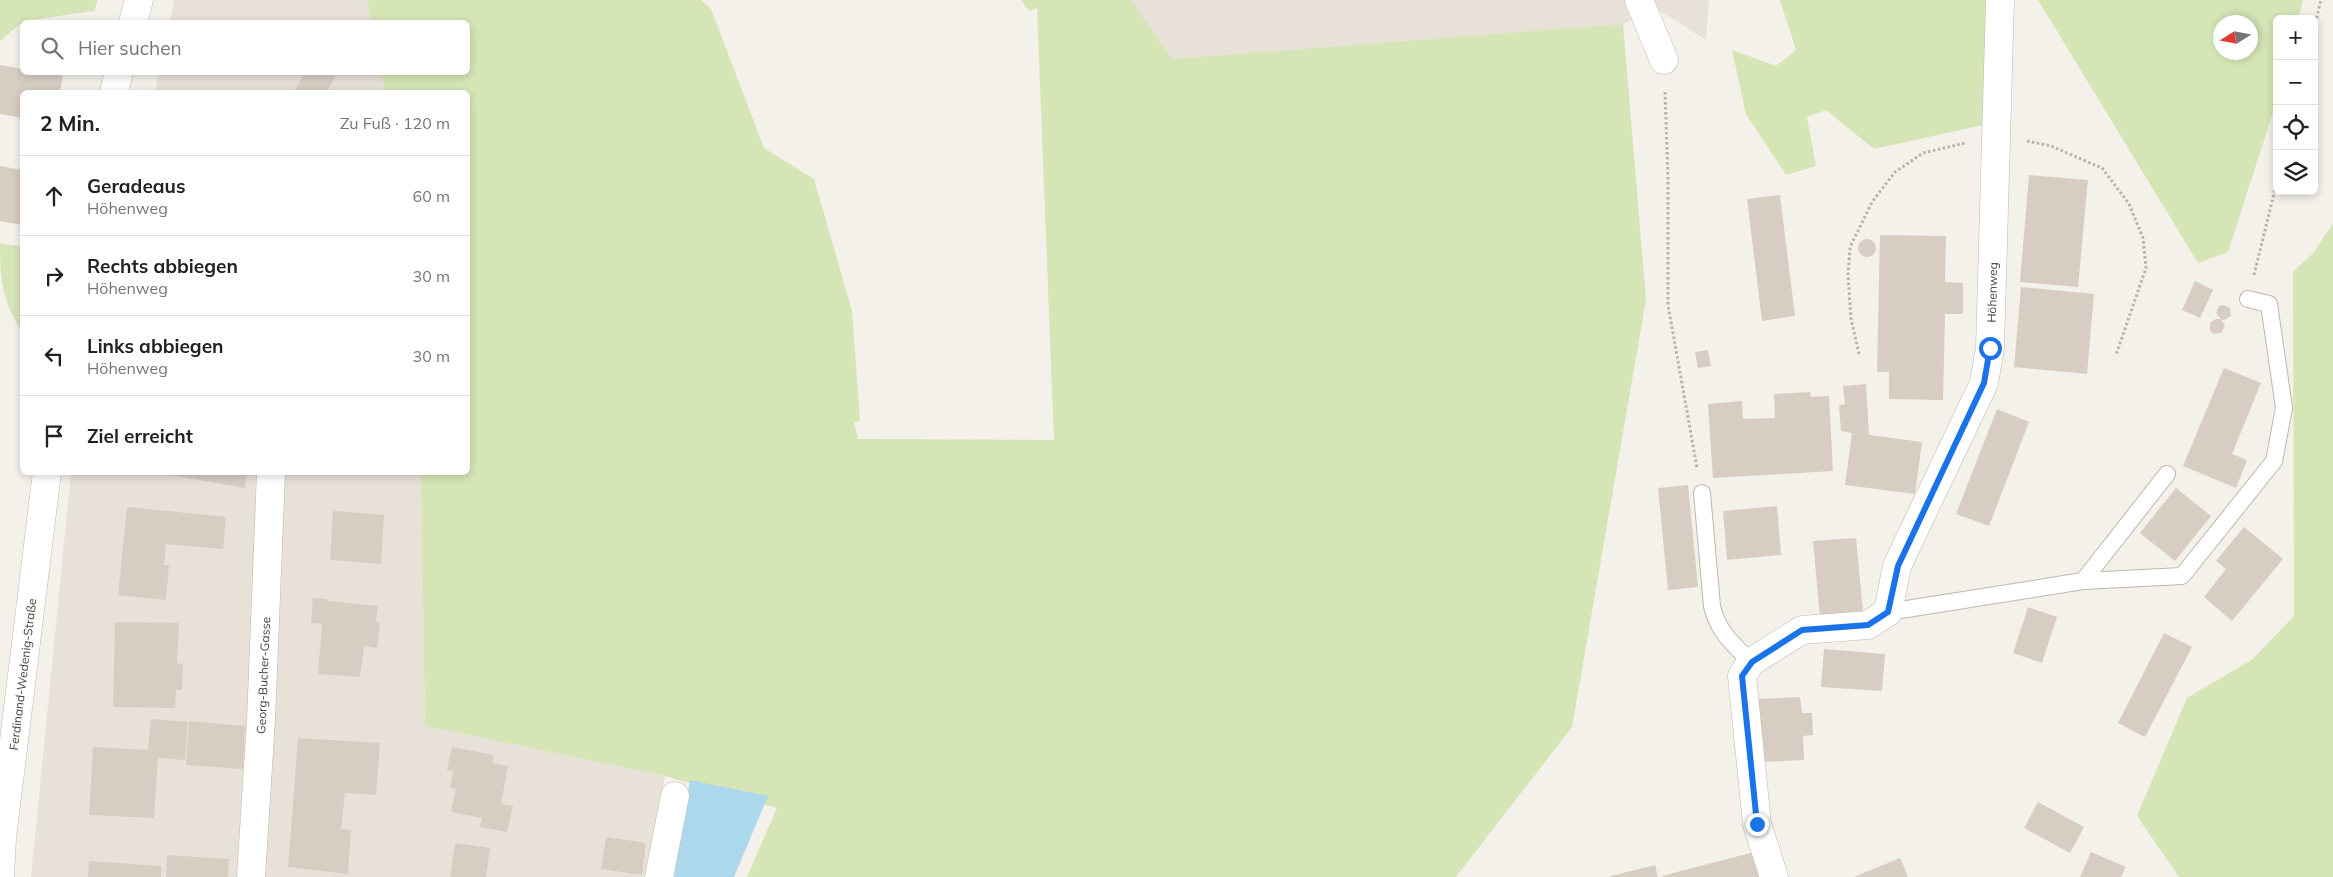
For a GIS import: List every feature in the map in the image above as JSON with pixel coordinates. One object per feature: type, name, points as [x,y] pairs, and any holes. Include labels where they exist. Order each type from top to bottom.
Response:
[{"type":"street","points":[[134,20],[139,0]]},
{"type":"street","points":[[1639,0],[1664,60]]},
{"type":"street","name":"Höhenweg","points":[[1888,612],[1898,566],[1984,383],[1990,348],[2000,0]]},
{"type":"street","points":[[114,90],[118,75]]},
{"type":"street","name":"Ferdinand-Wedenig-Straße","points":[[0,877],[1,839],[47,475]]},
{"type":"street","name":"Georg-Bucher-Gasse","points":[[250,877],[261,720],[271,475]]},
{"type":"street","points":[[1774,877],[1757,824],[1742,676],[1752,662],[1802,630],[1868,625],[1888,612]]},
{"type":"street","points":[[660,877],[675,796]]},
{"type":"lane","points":[[1888,612],[2083,581],[2182,576],[2274,461],[2284,408],[2269,304],[2248,300]]},
{"type":"lane","points":[[2083,581],[2166,474]]},
{"type":"lane","points":[[1702,493],[1712,606],[1716,622],[1726,636],[1752,662]]},
{"type":"path","points":[[2317,15],[2321,0]]},
{"type":"path","points":[[1664,60],[1668,179],[1668,305],[1702,493]]},
{"type":"path","points":[[1859,354],[1851,319],[1848,275],[1850,246],[1872,202],[1894,172],[1923,153],[1996,136],[2051,146],[2102,168],[2129,204],[2143,238],[2146,268],[2116,355]]},
{"type":"path","points":[[2248,300],[2274,195]]},
{"type":"shaded area","points":[[174,0],[367,0],[371,20],[170,20]]},
{"type":"shaded area","points":[[1131,0],[1709,0],[1706,40],[1657,9],[1623,24],[1172,59]]},
{"type":"shaded area","points":[[158,75],[381,75],[385,90],[155,90]]},
{"type":"shaded area","points":[[71,475],[421,475],[425,726],[665,776],[647,877],[31,877]]},
{"type":"green space","points":[[0,0],[98,0],[94,11],[20,20],[20,24],[0,41]]},
{"type":"green space","points":[[367,0],[701,0],[711,9],[764,148],[814,179],[852,311],[860,420],[854,423],[858,439],[1054,440],[1037,8],[1029,11],[1021,0],[1131,0],[1172,59],[1623,24],[1646,300],[1572,727],[1456,877],[747,877],[777,808],[665,776],[425,726],[421,475],[470,475],[470,90],[385,90],[381,75],[470,75],[470,20],[371,20]]},
{"type":"green space","points":[[1780,0],[1988,0],[1983,125],[1874,149],[1826,110],[1807,117],[1816,166],[1786,175],[1746,114],[1732,50],[1776,66],[1796,50]]},
{"type":"green space","points":[[2038,0],[2303,0],[2299,15],[2273,15],[2273,112],[2228,252],[2198,263]]},
{"type":"green space","points":[[2333,223],[2333,877],[2179,877],[2137,816],[2187,698],[2253,659],[2294,616],[2293,272],[2314,252]]},
{"type":"green space","points":[[0,243],[20,247],[20,328],[6,299],[1,267]]},
{"type":"water","points":[[690,780],[768,796],[734,877],[674,877]]},
{"type":"building","points":[[0,65],[20,69],[20,75],[63,76],[60,90],[20,90],[20,118],[0,114]]},
{"type":"building","points":[[303,75],[336,75],[328,90],[295,90]]},
{"type":"building","points":[[0,166],[20,170],[20,225],[0,221]]},
{"type":"building","points":[[2029,175],[2088,180],[2078,287],[2020,282]]},
{"type":"building","points":[[1780,195],[1795,316],[1762,321],[1747,199]]},
{"type":"building","points":[[1880,235],[1946,236],[1945,282],[1963,283],[1963,314],[1945,314],[1943,400],[1889,399],[1889,372],[1877,372]]},
{"type":"building","points":[[1867,239],[1873,242],[1876,248],[1873,254],[1867,257],[1861,254],[1858,248],[1861,242]]},
{"type":"building","points":[[2195,281],[2213,290],[2200,318],[2182,310]]},
{"type":"building","points":[[2021,287],[2094,294],[2087,374],[2014,367]]},
{"type":"building","points":[[2223,305],[2230,308],[2231,316],[2224,320],[2216,313],[2219,306]]},
{"type":"building","points":[[2216,319],[2221,319],[2225,326],[2221,333],[2214,334],[2210,331],[2210,323]]},
{"type":"building","points":[[1708,350],[1711,366],[1698,368],[1695,352]]},
{"type":"building","points":[[2224,368],[2261,383],[2232,454],[2247,460],[2236,488],[2183,466]]},
{"type":"building","points":[[1866,384],[1869,435],[1922,442],[1915,494],[1845,485],[1852,433],[1841,431],[1839,405],[1845,404],[1843,386]]},
{"type":"building","points":[[1810,392],[1811,397],[1829,396],[1833,471],[1713,478],[1708,404],[1742,401],[1743,419],[1775,418],[1774,394]]},
{"type":"building","points":[[1997,409],[2029,422],[1989,526],[1956,514]]},
{"type":"building","points":[[171,475],[247,475],[245,488]]},
{"type":"building","points":[[1688,485],[1698,587],[1668,590],[1658,488]]},
{"type":"building","points":[[2176,488],[2211,516],[2175,561],[2140,533]]},
{"type":"building","points":[[1777,506],[1781,555],[1727,560],[1723,511]]},
{"type":"building","points":[[127,507],[226,517],[223,549],[166,544],[164,565],[169,565],[166,600],[118,595]]},
{"type":"building","points":[[333,511],[384,515],[381,564],[330,560]]},
{"type":"building","points":[[2244,527],[2283,559],[2232,621],[2204,597],[2226,569],[2216,561]]},
{"type":"building","points":[[1856,538],[1863,612],[1820,617],[1813,541]]},
{"type":"building","points":[[313,598],[378,606],[376,622],[380,623],[377,648],[364,646],[360,677],[318,674],[322,624],[311,623]]},
{"type":"building","points":[[2028,607],[2057,617],[2042,663],[2013,653]]},
{"type":"building","points":[[115,622],[179,623],[177,663],[183,664],[182,690],[176,690],[175,708],[113,707]]},
{"type":"building","points":[[2164,633],[2192,647],[2145,737],[2118,723]]},
{"type":"building","points":[[1824,649],[1885,654],[1882,691],[1821,687]]},
{"type":"building","points":[[1800,697],[1802,713],[1812,713],[1813,735],[1803,736],[1804,760],[1762,762],[1759,699]]},
{"type":"building","points":[[151,719],[188,722],[185,760],[158,758],[154,818],[89,815],[93,747],[148,750]]},
{"type":"building","points":[[189,721],[245,726],[243,769],[186,765]]},
{"type":"building","points":[[298,738],[380,743],[376,795],[345,793],[341,829],[351,830],[348,874],[288,867]]},
{"type":"building","points":[[452,747],[494,755],[492,763],[508,766],[501,804],[513,806],[507,832],[480,827],[482,818],[451,812],[456,789],[450,788],[453,771],[447,770]]},
{"type":"building","points":[[2038,802],[2084,827],[2070,853],[2024,828]]},
{"type":"building","points":[[606,837],[646,843],[642,875],[601,869]]},
{"type":"building","points":[[455,843],[490,848],[486,877],[450,877]]},
{"type":"building","points":[[1754,852],[1760,877],[1662,877],[1662,876]]},
{"type":"building","points":[[2091,852],[2126,867],[2121,877],[2080,877]]},
{"type":"building","points":[[167,855],[229,859],[228,877],[166,877]]},
{"type":"building","points":[[1900,858],[1908,877],[1854,877]]},
{"type":"building","points":[[89,861],[161,866],[161,877],[88,877]]},
{"type":"building","points":[[1655,865],[1658,877],[1611,877],[1611,876]]},
{"type":"route","points":[[1757,824],[1742,676],[1752,662],[1802,630],[1868,625],[1888,612],[1898,566],[1984,383],[1990,348]]}]
